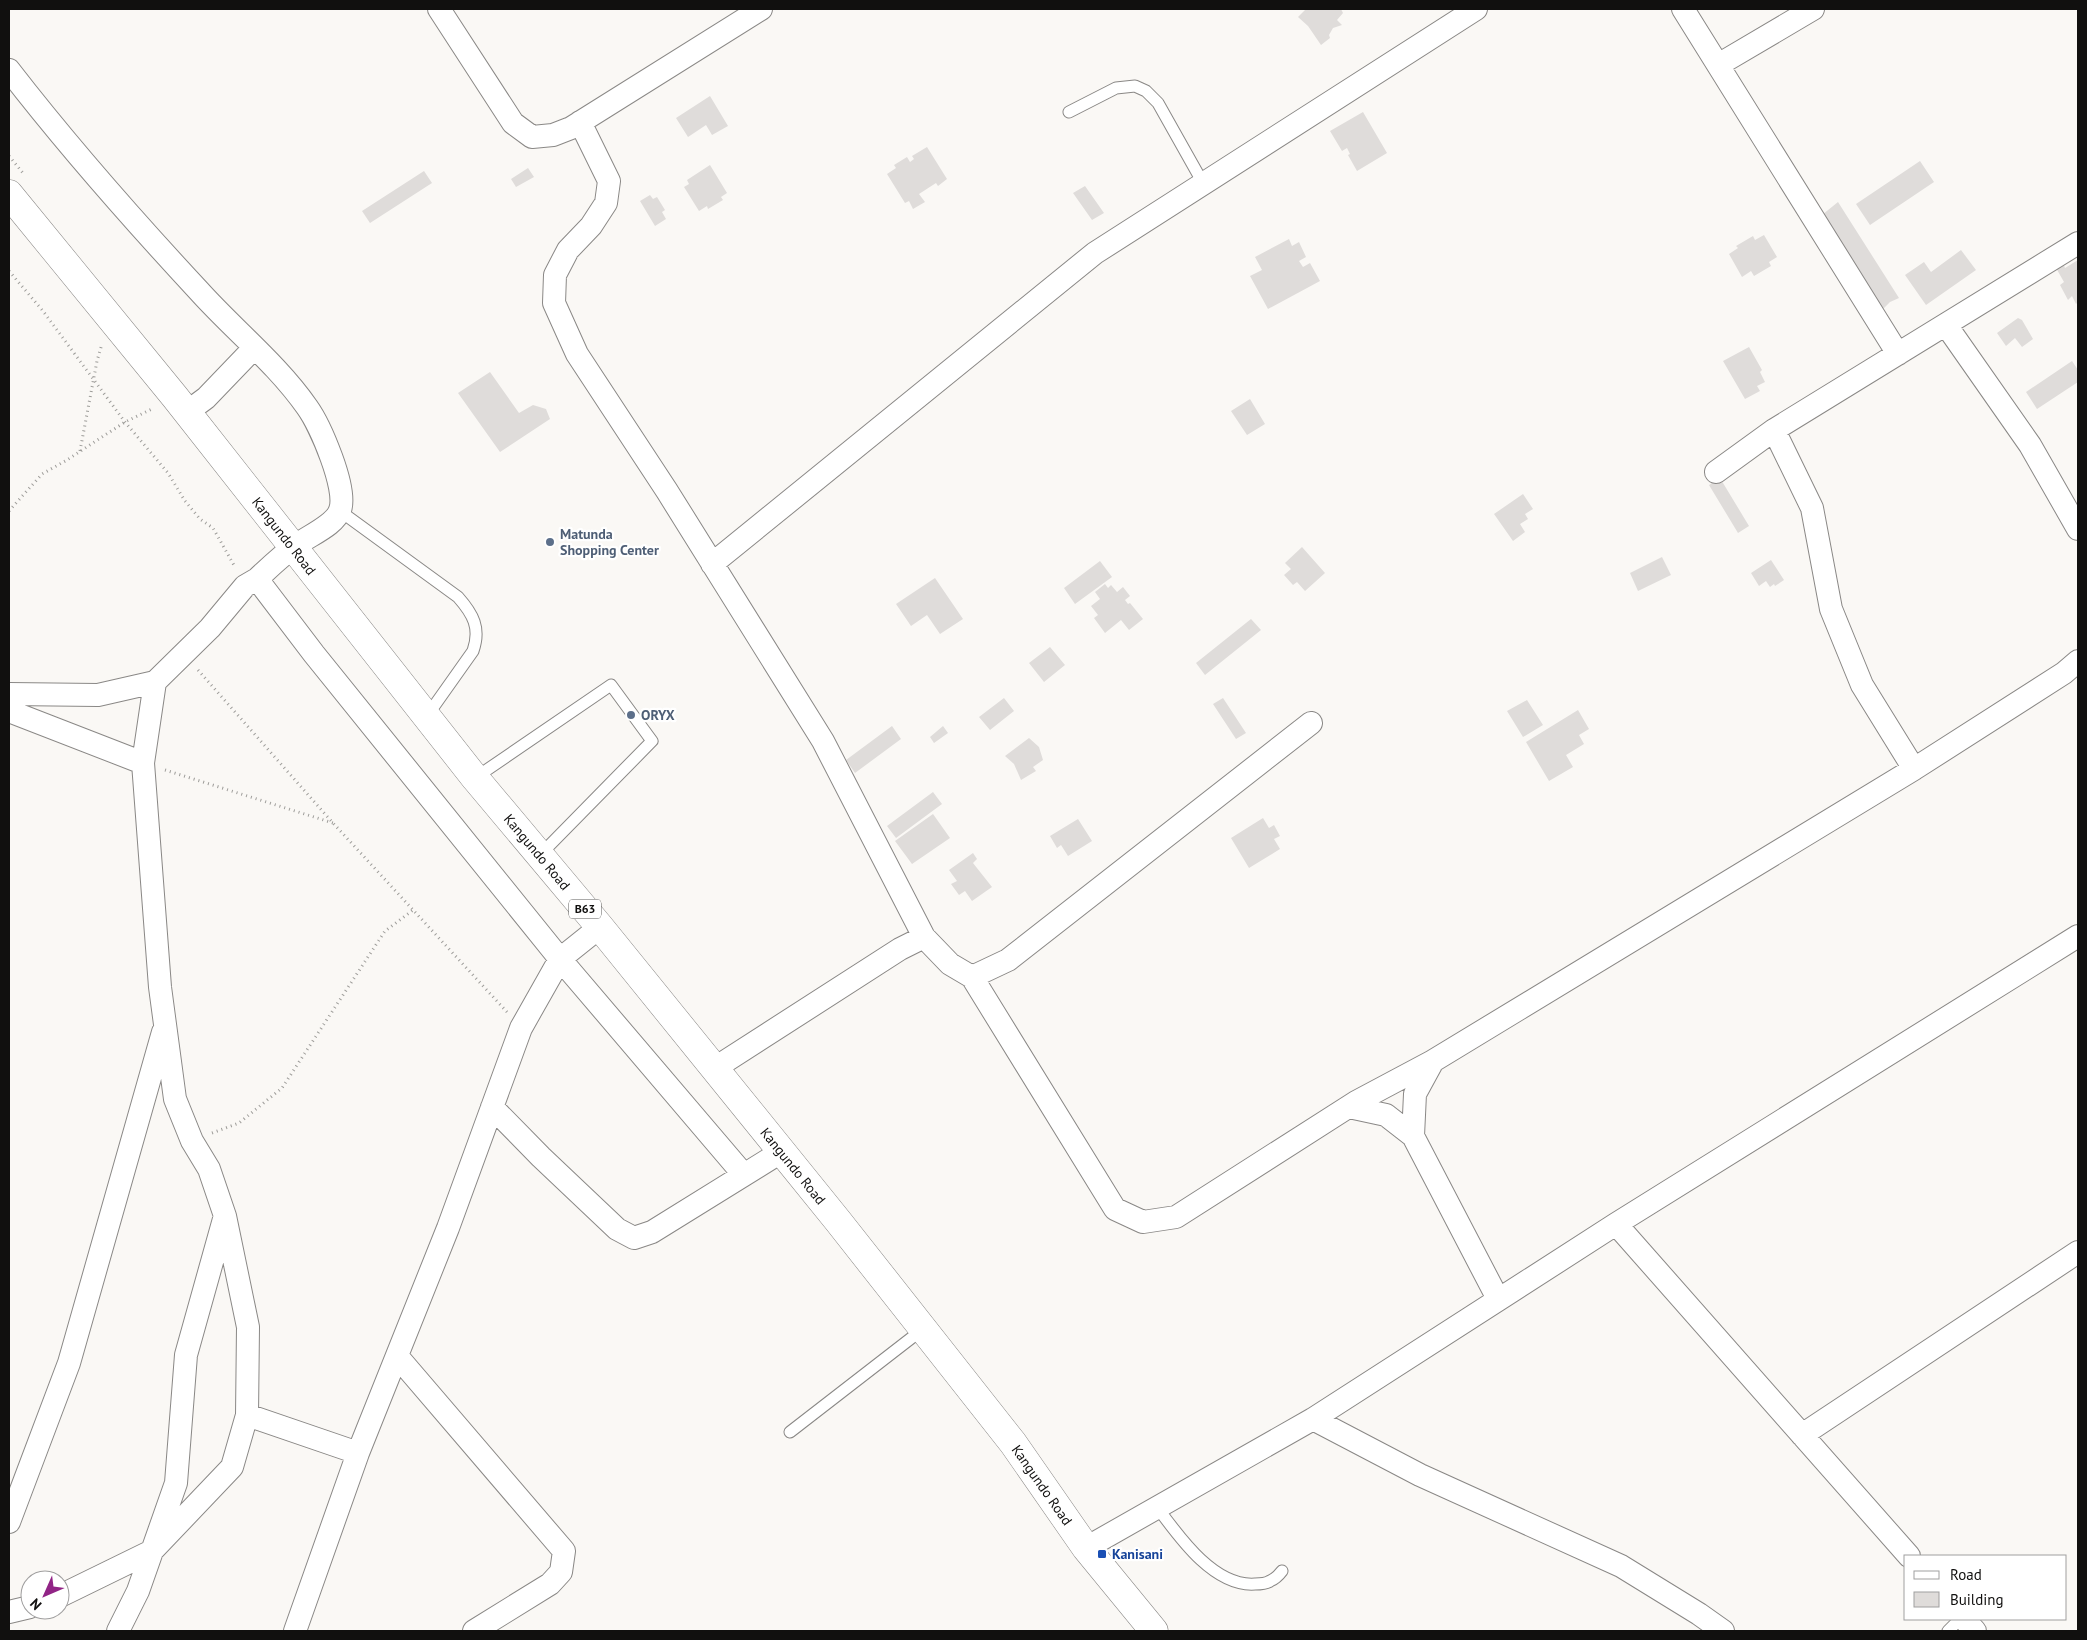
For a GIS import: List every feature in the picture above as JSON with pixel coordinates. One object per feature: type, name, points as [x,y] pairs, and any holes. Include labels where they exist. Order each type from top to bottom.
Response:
[{"type":"highway","name":"Kangundo Road","points":[[9,194],[181,404],[475,778],[715,1068],[923,1329],[1013,1443],[1086,1548],[1151,1630]]},
{"type":"street","points":[[439,9],[512,123],[532,137],[553,136],[580,122],[761,9]]},
{"type":"street","points":[[712,564],[1095,253],[1476,9]]},
{"type":"street","points":[[1683,9],[1898,354]]},
{"type":"street","points":[[1718,65],[1813,9]]},
{"type":"street","points":[[9,70],[147,234],[199,292],[294,390],[309,409],[321,432],[337,474],[342,497],[340,511],[325,528],[313,533],[293,547],[257,579],[245,586],[210,628],[155,682],[98,695],[9,694]]},
{"type":"street","points":[[580,122],[609,181],[606,203],[591,226],[568,250],[555,275],[554,303],[577,354],[823,741],[924,937],[950,964],[972,977],[1114,1209],[1143,1222],[1176,1216],[1349,1107],[1432,1061],[1914,769],[2064,673],[2078,662]]},
{"type":"street","points":[[1716,472],[1774,430],[2078,243]]},
{"type":"street","points":[[1946,325],[2030,445],[2078,529]]},
{"type":"street","points":[[181,404],[206,398],[254,348]]},
{"type":"street","points":[[1774,430],[1812,508],[1832,609],[1862,685],[1914,769]]},
{"type":"street","points":[[257,579],[314,654],[560,959],[744,1175]]},
{"type":"street","points":[[70,1591],[152,1551],[232,1467],[247,1415],[248,1327],[225,1216],[209,1169],[192,1141],[175,1099],[160,987],[143,763],[155,682]]},
{"type":"street","points":[[9,711],[143,763]]},
{"type":"street","points":[[972,977],[1014,956],[1311,723]]},
{"type":"street","points":[[295,1631],[358,1454],[448,1228],[521,1028],[560,959],[600,927]]},
{"type":"street","points":[[1086,1548],[1313,1419],[1616,1224],[2078,936]]},
{"type":"street","points":[[715,1068],[900,949],[924,937]]},
{"type":"street","points":[[9,1522],[69,1363],[166,1023]]},
{"type":"street","points":[[1413,1136],[1415,1094],[1432,1061]]},
{"type":"street","points":[[492,1107],[542,1158],[617,1229],[634,1238],[652,1232],[781,1152]]},
{"type":"street","points":[[1349,1107],[1386,1115],[1413,1136],[1498,1299]]},
{"type":"street","points":[[118,1631],[138,1591],[176,1483],[186,1355],[225,1216]]},
{"type":"street","points":[[1616,1224],[1908,1555]]},
{"type":"street","points":[[1802,1435],[2078,1252]]},
{"type":"street","points":[[397,1356],[564,1551],[561,1572],[550,1584],[474,1631]]},
{"type":"street","points":[[247,1415],[358,1454]]},
{"type":"street","points":[[1313,1419],[1420,1475],[1621,1566],[1700,1614],[1723,1631]]},
{"type":"street","points":[[1965,1620],[1975,1631]]},
{"type":"lane","points":[[1069,112],[1116,88],[1135,86],[1146,91],[1158,103],[1203,183]]},
{"type":"lane","points":[[340,511],[458,597],[469,609],[475,622],[477,639],[473,651],[427,716]]},
{"type":"lane","points":[[475,778],[611,685],[652,741],[540,855]]},
{"type":"lane","points":[[790,1432],[923,1329]]},
{"type":"lane","points":[[1157,1508],[1183,1541],[1217,1573],[1230,1580],[1244,1585],[1260,1584],[1269,1582],[1282,1572]]},
{"type":"lane","points":[[1948,1631],[1959,1620]]},
{"type":"path","points":[[9,271],[42,311],[125,422],[168,473],[185,501],[200,519],[213,528],[224,546]]},
{"type":"path","points":[[80,452],[97,361],[111,317]]},
{"type":"path","points":[[9,511],[42,474],[80,452],[125,422],[181,404]]},
{"type":"path","points":[[184,655],[521,1028]]},
{"type":"path","points":[[143,763],[334,823]]},
{"type":"path","points":[[192,1141],[239,1123],[282,1088],[386,931],[413,910]]},
{"type":"building","points":[[1306,9],[1341,9],[1343,13],[1337,20],[1342,25],[1333,28],[1329,35],[1330,38],[1321,45],[1308,26],[1298,17]]},
{"type":"building","points":[[710,96],[728,126],[712,135],[706,125],[688,137],[676,118]]},
{"type":"building","points":[[1363,112],[1387,153],[1357,171],[1348,155],[1350,154],[1347,148],[1342,151],[1330,131]]},
{"type":"building","points":[[927,147],[947,179],[938,186],[936,183],[919,194],[925,202],[913,209],[909,201],[905,203],[887,174],[896,168],[894,165],[907,157],[910,162],[914,159],[912,156]]},
{"type":"building","points":[[1920,161],[1934,182],[1870,225],[1856,204]]},
{"type":"building","points":[[710,165],[727,193],[721,197],[723,200],[708,209],[707,206],[699,211],[684,187],[689,184],[687,180]]},
{"type":"building","points":[[528,168],[534,177],[516,187],[511,179]]},
{"type":"building","points":[[424,171],[432,183],[370,223],[362,211]]},
{"type":"building","points":[[1085,186],[1104,213],[1092,220],[1073,193]]},
{"type":"building","points":[[650,195],[653,199],[657,197],[665,210],[662,212],[666,219],[655,226],[640,201]]},
{"type":"building","points":[[1838,202],[1899,298],[1890,302],[1879,313],[1817,219]]},
{"type":"building","points":[[1764,235],[1777,257],[1769,262],[1771,266],[1754,276],[1751,271],[1742,277],[1729,254],[1738,248],[1736,246],[1753,236],[1755,240]]},
{"type":"building","points":[[1289,239],[1292,246],[1299,242],[1306,257],[1299,261],[1303,267],[1310,263],[1320,281],[1268,309],[1250,276],[1262,270],[1255,257]]},
{"type":"building","points":[[1961,250],[1976,270],[1926,305],[1905,275],[1924,262],[1931,272]]},
{"type":"building","points":[[2078,260],[2078,302],[2076,304],[2072,296],[2068,300],[2060,285],[2064,282],[2056,268],[2063,263],[2065,268]]},
{"type":"building","points":[[2018,318],[2022,320],[2033,339],[2022,347],[2015,338],[2006,346],[1997,333]]},
{"type":"building","points":[[1749,347],[1762,370],[1760,372],[1765,382],[1757,386],[1760,391],[1745,399],[1723,361]]},
{"type":"building","points":[[2072,361],[2078,370],[2078,382],[2037,409],[2026,392]]},
{"type":"building","points":[[490,372],[519,413],[533,405],[546,409],[550,419],[500,452],[458,393]]},
{"type":"building","points":[[1250,399],[1265,424],[1247,435],[1231,411]]},
{"type":"building","points":[[1720,478],[1749,526],[1738,533],[1709,485]]},
{"type":"building","points":[[1523,494],[1533,509],[1525,514],[1528,519],[1520,524],[1525,532],[1513,541],[1494,514]]},
{"type":"building","points":[[1302,547],[1325,573],[1305,591],[1297,582],[1293,585],[1284,575],[1291,569],[1285,563]]},
{"type":"building","points":[[1662,557],[1671,575],[1638,591],[1630,573]]},
{"type":"building","points":[[1771,560],[1784,580],[1775,586],[1774,584],[1770,587],[1766,581],[1759,586],[1751,573]]},
{"type":"building","points":[[1100,561],[1112,577],[1075,604],[1064,588]]},
{"type":"building","points":[[935,578],[963,619],[940,634],[927,615],[911,626],[896,604]]},
{"type":"building","points":[[1105,584],[1108,588],[1111,585],[1117,592],[1123,587],[1130,596],[1125,600],[1128,604],[1130,603],[1143,619],[1129,630],[1121,620],[1105,633],[1094,618],[1098,615],[1091,606],[1100,599],[1095,592]]},
{"type":"building","points":[[1251,619],[1261,630],[1205,675],[1196,663]]},
{"type":"building","points":[[1050,647],[1065,665],[1044,682],[1029,663]]},
{"type":"building","points":[[1004,698],[1014,711],[990,730],[979,717]]},
{"type":"building","points":[[1223,698],[1246,733],[1236,739],[1213,704]]},
{"type":"building","points":[[1527,700],[1543,725],[1523,737],[1507,711]]},
{"type":"building","points":[[1578,710],[1589,729],[1579,735],[1584,744],[1566,755],[1573,767],[1549,781],[1526,742]]},
{"type":"building","points":[[892,726],[901,739],[855,773],[846,760]]},
{"type":"building","points":[[943,726],[948,733],[934,743],[930,737]]},
{"type":"building","points":[[1029,738],[1039,747],[1043,760],[1033,767],[1036,771],[1021,780],[1014,764],[1005,756]]},
{"type":"building","points":[[933,792],[942,804],[896,838],[887,826]]},
{"type":"building","points":[[933,814],[950,838],[912,864],[895,841]]},
{"type":"building","points":[[1263,818],[1269,828],[1274,825],[1280,836],[1274,839],[1280,849],[1249,868],[1231,838]]},
{"type":"building","points":[[1078,819],[1092,841],[1068,856],[1061,845],[1057,848],[1050,836]]},
{"type":"building","points":[[973,853],[977,859],[973,863],[992,887],[972,901],[965,891],[959,895],[951,884],[957,881],[949,870]]},
{"type":"place","name":"Matunda Shopping Center","points":[[550,542]]},
{"type":"place","name":"ORYX","points":[[631,715]]},
{"type":"place","name":"Kanisani","points":[[1102,1554]]}]
